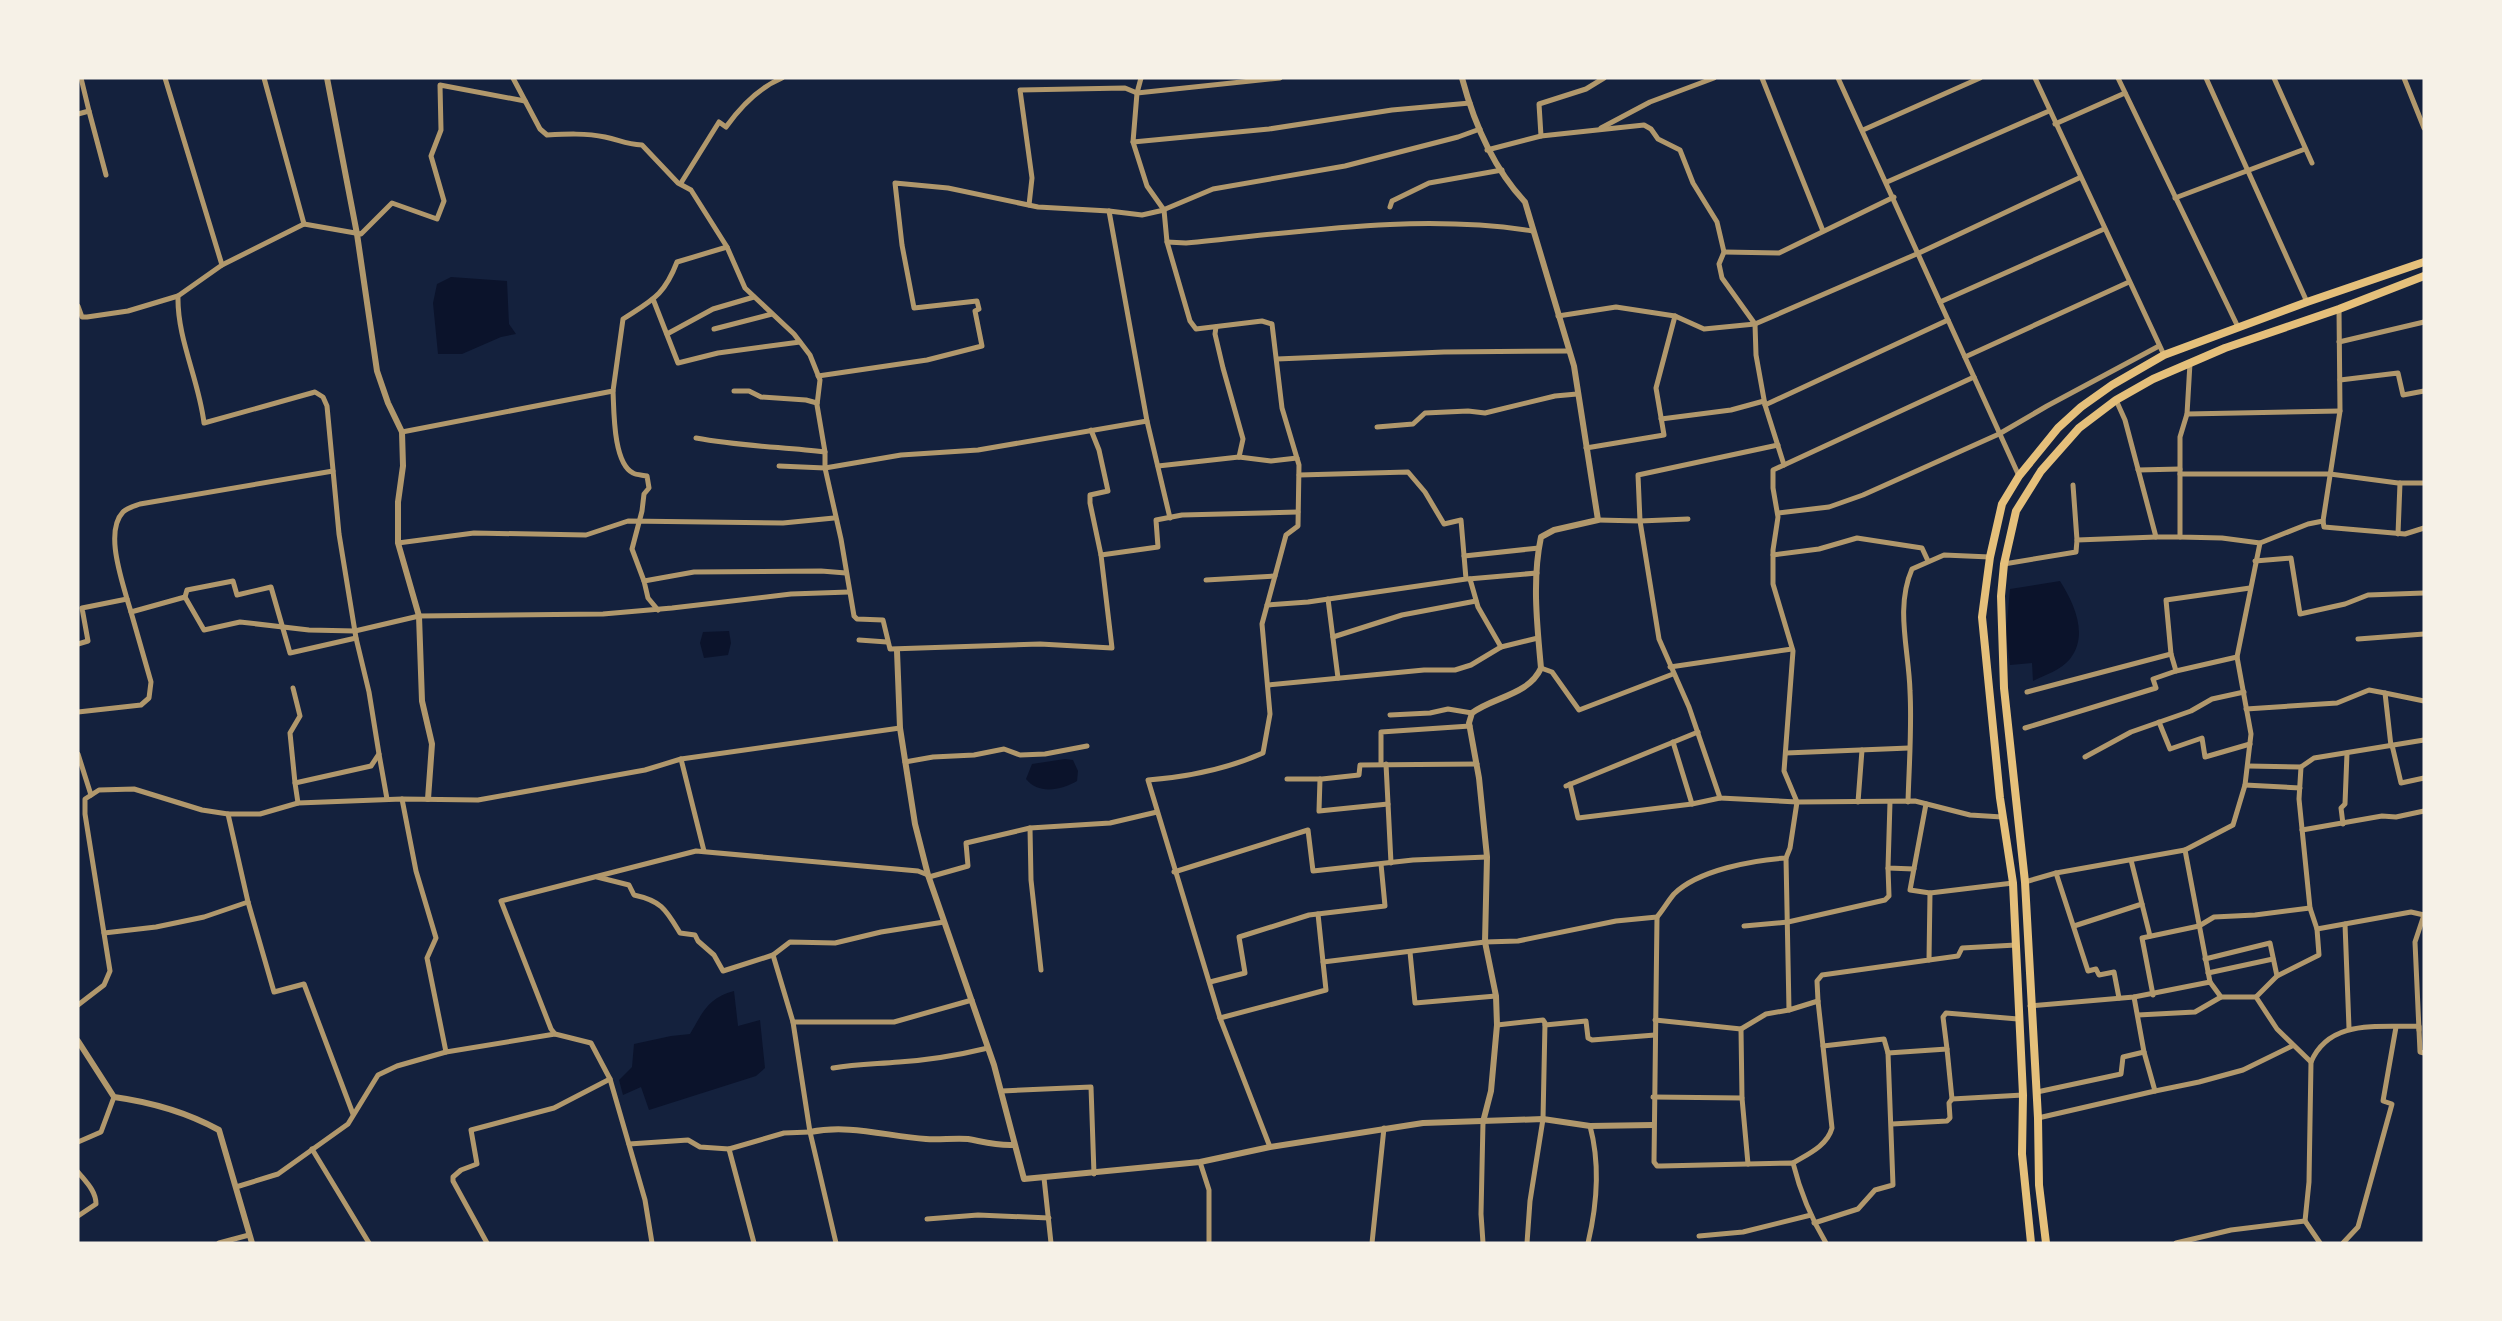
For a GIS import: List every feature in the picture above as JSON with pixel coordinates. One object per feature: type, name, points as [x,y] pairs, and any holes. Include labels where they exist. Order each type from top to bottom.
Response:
[{"type":"highway","points":[[2031,1243],[2022,1154],[2023,1095],[2013,883],[2002,817],[1982,617],[1990,557],[2002,504],[2019,476],[2058,428],[2081,407],[2112,385],[2164,355],[2424,262]]},
{"type":"highway","points":[[2046,1243],[2039,1185],[2037,1092],[2025,882],[2004,688],[2001,615],[2004,564],[2016,511],[2030,487],[2069,438],[2116,400],[2190,361],[2339,309],[2424,276]]},
{"type":"highway","points":[[2277,313],[2279,330]]},
{"type":"highway","points":[[2058,428],[2069,438]]},
{"type":"highway","points":[[1989,689],[2004,688]]},
{"type":"highway","points":[[2000,798],[2016,796]]},
{"type":"street","points":[[81,78],[106,175]]},
{"type":"street","points":[[165,78],[222,265]]},
{"type":"street","points":[[264,78],[304,224]]},
{"type":"street","points":[[327,78],[359,234],[377,371],[388,403],[402,432],[403,466],[398,502],[398,543],[419,616],[422,701],[432,744],[428,798]]},
{"type":"street","points":[[513,78],[540,129],[547,135],[588,135],[607,137],[625,144],[642,144],[678,183],[691,190],[727,247],[745,288],[800,342],[810,355],[820,380],[817,403],[825,452],[825,468],[834,518],[841,538],[854,616],[857,619],[883,620],[888,648],[897,651],[1040,644],[1112,648],[1101,555],[1090,503],[1090,495],[1108,491],[1099,450],[1091,430]]},
{"type":"street","points":[[681,183],[719,122],[726,127],[754,95],[768,84],[782,78]]},
{"type":"street","points":[[1141,78],[1137,93],[1133,142],[1147,186],[1163,210],[1167,242],[1190,321],[1196,329],[1262,321],[1272,324],[1282,408],[1297,458],[1298,526],[1286,536],[1262,624],[1270,714],[1263,753],[1179,778],[1148,780],[1220,1018],[1270,1147]]},
{"type":"street","points":[[1029,205],[1032,178],[1020,90],[1125,88],[1137,93],[1280,78]]},
{"type":"street","points":[[1462,78],[1487,150],[1502,170],[1511,188],[1524,202],[1533,231],[1574,366],[1598,520]]},
{"type":"street","points":[[1541,136],[1539,104],[1586,89],[1604,78]]},
{"type":"street","points":[[1599,129],[1650,102],[1714,78]]},
{"type":"street","points":[[1762,78],[1823,231]]},
{"type":"street","points":[[1838,78],[2019,476]]},
{"type":"street","points":[[1863,130],[1980,78]]},
{"type":"street","points":[[2035,78],[2079,178],[2164,355]]},
{"type":"street","points":[[2118,78],[2238,327]]},
{"type":"street","points":[[2206,78],[2307,302]]},
{"type":"street","points":[[2274,78],[2312,163]]},
{"type":"street","points":[[2404,78],[2424,128]]},
{"type":"street","points":[[359,234],[392,203],[437,219],[444,201],[431,156],[441,130],[440,85],[525,101]]},
{"type":"street","points":[[2055,124],[2125,93]]},
{"type":"street","points":[[1133,142],[1269,129],[1392,110],[1470,103]]},
{"type":"street","points":[[78,114],[89,111]]},
{"type":"street","points":[[1887,182],[2049,111]]},
{"type":"street","points":[[1487,150],[1541,136],[1644,125],[1652,129],[1658,139],[1680,150],[1693,183],[1717,222],[1724,252],[1719,264],[1722,278],[1755,324],[1756,355],[1764,403],[1784,465]]},
{"type":"street","points":[[819,376],[927,360],[982,346],[975,311],[979,309],[977,301],[914,308],[894,183],[948,188],[1029,205],[1142,215],[1163,210],[1213,189],[1345,166],[1458,137],[1480,129]]},
{"type":"street","points":[[2175,198],[2305,149]]},
{"type":"street","points":[[1390,207],[1392,201],[1429,183],[1502,170]]},
{"type":"street","points":[[1558,316],[1616,307],[1675,316],[1704,329],[1755,324],[1919,253],[2079,178]]},
{"type":"street","points":[[1724,252],[1779,253],[1894,197]]},
{"type":"street","points":[[1108,211],[1147,421],[1170,518]]},
{"type":"street","points":[[78,306],[82,317],[87,317],[128,311],[178,296],[222,265],[304,224],[359,234]]},
{"type":"street","points":[[1167,242],[1186,243],[1379,224],[1490,225],[1533,231]]},
{"type":"street","points":[[1940,302],[2104,229]]},
{"type":"street","points":[[658,609],[648,598],[632,549],[644,494],[649,488],[647,476],[632,473],[626,466],[617,446],[613,391],[623,319],[653,299],[668,285],[677,262],[727,247]]},
{"type":"street","points":[[1965,357],[2129,282]]},
{"type":"street","points":[[178,296],[177,316],[200,395],[204,423],[315,392],[323,397],[327,406],[339,534],[355,634],[369,692],[387,800]]},
{"type":"street","points":[[667,334],[713,309],[754,297]]},
{"type":"street","points":[[653,299],[678,363],[718,353],[800,342]]},
{"type":"street","points":[[2339,309],[2340,380],[2338,397],[2340,411],[2323,521],[2324,527],[2398,534],[2424,528]]},
{"type":"street","points":[[714,329],[772,314]]},
{"type":"street","points":[[1586,448],[1664,435],[1656,388],[1675,316]]},
{"type":"street","points":[[1661,419],[1731,410],[1764,403],[1948,320]]},
{"type":"street","points":[[2339,342],[2424,322]]},
{"type":"street","points":[[1216,327],[1215,334],[1243,439],[1239,458]]},
{"type":"street","points":[[1778,513],[1829,507],[1863,495],[1999,434],[2159,346]]},
{"type":"street","points":[[1277,359],[1444,352],[1569,351]]},
{"type":"street","points":[[2180,537],[2180,437],[2187,414],[2190,361]]},
{"type":"street","points":[[2340,380],[2398,373],[2403,395],[2424,391]]},
{"type":"street","points":[[1789,1010],[1786,858],[1790,848],[1797,802],[1784,771],[1792,649],[1773,585],[1773,555],[1778,513],[1773,488],[1773,470],[1974,377]]},
{"type":"street","points":[[402,432],[613,391]]},
{"type":"street","points":[[734,391],[749,391],[761,397],[806,400],[817,403]]},
{"type":"street","points":[[1377,427],[1413,424],[1425,413],[1468,411],[1485,413],[1555,396],[1577,394]]},
{"type":"street","points":[[2116,400],[2126,420],[2156,537]]},
{"type":"street","points":[[2187,414],[2340,411]]},
{"type":"street","points":[[779,466],[825,468],[901,455],[978,450],[1147,421]]},
{"type":"street","points":[[696,438],[743,446],[768,446],[825,452]]},
{"type":"street","points":[[1720,798],[1689,707],[1659,639],[1640,521],[1638,475],[1778,445]]},
{"type":"street","points":[[1158,466],[1239,458],[1271,461],[1297,458]]},
{"type":"street","points":[[2138,470],[2330,474],[2400,483],[2424,483]]},
{"type":"street","points":[[78,712],[141,705],[149,698],[151,682],[115,552],[116,525],[123,511],[140,504],[333,471]]},
{"type":"street","points":[[1299,475],[1408,472],[1425,492],[1444,524],[1461,520],[1468,579],[1476,601],[1501,647]]},
{"type":"street","points":[[2398,534],[2400,483]]},
{"type":"street","points":[[2004,564],[2076,552],[2073,484]]},
{"type":"street","points":[[1101,555],[1158,547],[1156,520],[1182,515],[1298,512]]},
{"type":"street","points":[[398,543],[474,533],[586,535],[628,521],[783,524],[834,518]]},
{"type":"street","points":[[1390,715],[1430,713],[1448,709],[1472,712],[1481,706],[1500,700],[1537,678],[1541,668],[1537,573],[1541,537],[1554,530],[1598,520],[1688,519]]},
{"type":"street","points":[[2077,540],[2180,537],[2222,538],[2260,543],[2308,524],[2323,521]]},
{"type":"street","points":[[1773,555],[1819,549],[1857,538],[1922,548],[1928,561]]},
{"type":"street","points":[[2025,882],[2056,873],[2186,849],[2233,825],[2245,785],[2251,734],[2237,657],[2260,543]]},
{"type":"street","points":[[1464,556],[1539,548]]},
{"type":"street","points":[[1908,802],[1911,692],[1903,613],[1905,586],[1912,569],[1944,555],[1990,557]]},
{"type":"street","points":[[2255,561],[2291,558],[2300,614],[2345,604],[2368,595],[2424,593]]},
{"type":"street","points":[[644,581],[694,572],[821,571],[846,573]]},
{"type":"street","points":[[1267,605],[1328,599],[1468,579],[1537,573]]},
{"type":"street","points":[[1206,580],[1275,576]]},
{"type":"street","points":[[355,634],[281,627],[240,622],[204,630],[185,597],[187,590],[233,581],[237,595],[271,586],[281,627],[290,653],[419,616],[603,614],[791,594],[849,592]]},
{"type":"street","points":[[2176,671],[2171,654],[2166,600],[2250,588]]},
{"type":"street","points":[[130,612],[185,597]]},
{"type":"street","points":[[78,644],[88,641],[82,608],[127,599]]},
{"type":"street","points":[[1328,599],[1338,678]]},
{"type":"street","points":[[1333,637],[1402,615],[1476,601]]},
{"type":"street","points":[[2358,639],[2424,634]]},
{"type":"street","points":[[1268,685],[1424,670],[1455,670],[1501,647],[1538,638]]},
{"type":"street","points":[[859,640],[887,642]]},
{"type":"street","points":[[1670,667],[1792,649]]},
{"type":"street","points":[[897,651],[900,728],[915,824],[928,876],[1002,1091],[1024,1179],[1200,1162],[1270,1147],[1384,1128],[1423,1124],[1544,1119],[1590,1126],[1653,1125]]},
{"type":"street","points":[[2027,692],[2171,654]]},
{"type":"street","points":[[2025,728],[2156,688],[2153,679],[2176,671],[2237,657]]},
{"type":"street","points":[[1541,668],[1552,672],[1579,710],[1673,674]]},
{"type":"street","points":[[293,688],[300,716],[290,733],[298,803]]},
{"type":"street","points":[[2247,709],[2337,703],[2369,690],[2424,701]]},
{"type":"street","points":[[2085,757],[2131,732],[2191,711],[2212,699],[2244,692]]},
{"type":"street","points":[[2385,693],[2391,746],[2401,783],[2424,778]]},
{"type":"street","points":[[1472,712],[1470,726],[1477,764],[1487,856],[1485,942],[1496,996],[1497,1025],[1491,1091],[1483,1122],[1481,1214],[1483,1243]]},
{"type":"street","points":[[2159,722],[2170,749],[2202,738],[2205,757],[2250,744]]},
{"type":"street","points":[[1391,863],[1381,732],[1470,726]]},
{"type":"street","points":[[78,1005],[104,985],[110,970],[85,814],[85,799],[99,790],[134,789],[202,810],[228,814],[260,814],[298,803],[428,798],[478,800],[626,773],[681,759],[900,728]]},
{"type":"street","points":[[1698,732],[1568,785],[1578,818],[1692,804],[1720,798],[1797,802],[1908,802],[1971,815],[2002,817]]},
{"type":"street","points":[[2248,766],[2301,767],[2314,758],[2424,740]]},
{"type":"street","points":[[1673,742],[1692,804]]},
{"type":"street","points":[[905,762],[933,757],[974,755],[1004,749],[1020,755],[1045,754],[1087,746]]},
{"type":"street","points":[[1786,753],[1909,748]]},
{"type":"street","points":[[1858,802],[1862,750]]},
{"type":"street","points":[[2343,824],[2341,808],[2344,804],[2347,753]]},
{"type":"street","points":[[78,754],[91,795]]},
{"type":"street","points":[[295,783],[371,766],[379,754]]},
{"type":"street","points":[[681,759],[704,851]]},
{"type":"street","points":[[1287,779],[1320,779],[1359,775],[1360,765],[1477,764]]},
{"type":"street","points":[[2138,1015],[2195,1012],[2221,997],[2256,997],[2277,976],[2319,955],[2317,929],[2310,908],[2302,830],[2301,767]]},
{"type":"street","points":[[1320,779],[1319,811],[1388,804]]},
{"type":"street","points":[[2245,785],[2300,788]]},
{"type":"street","points":[[402,799],[416,871],[436,938],[427,958],[446,1052]]},
{"type":"street","points":[[1744,926],[1788,922],[1885,900],[1889,896],[1890,802]]},
{"type":"street","points":[[1926,804],[1910,890],[1930,893],[2013,883]]},
{"type":"street","points":[[555,1034],[501,901],[696,851],[918,871],[928,876],[968,866],[966,843],[1030,828],[1110,823],[1157,812]]},
{"type":"street","points":[[2302,830],[2382,816],[2397,818],[2424,812]]},
{"type":"street","points":[[228,814],[248,902],[274,992],[304,984],[353,1114]]},
{"type":"street","points":[[1030,828],[1031,880],[1041,970]]},
{"type":"street","points":[[1174,872],[1308,830],[1314,872],[1391,863],[1487,856]]},
{"type":"street","points":[[2186,849],[2208,974],[2210,982],[2221,997]]},
{"type":"street","points":[[1786,858],[1740,863],[1696,881],[1675,893],[1657,917],[1653,1096],[1654,1161],[1657,1166],[1793,1163],[1821,1145],[1830,1136],[1832,1128],[1817,981],[1822,975],[1958,956],[1962,948],[2016,945]]},
{"type":"street","points":[[2131,860],[2150,936]]},
{"type":"street","points":[[1210,982],[1245,973],[1239,937],[1318,914],[1385,906],[1382,864]]},
{"type":"street","points":[[1888,868],[1914,869]]},
{"type":"street","points":[[2056,873],[2088,971],[2096,969],[2099,975],[2114,972],[2119,998]]},
{"type":"street","points":[[596,877],[629,885],[634,895],[650,899],[663,906],[680,933],[695,934],[698,941],[714,955],[723,971],[773,955],[790,942],[835,943],[881,932],[944,922]]},
{"type":"street","points":[[1929,960],[1930,893]]},
{"type":"street","points":[[104,933],[204,917],[248,902]]},
{"type":"street","points":[[2074,926],[2142,904]]},
{"type":"street","points":[[2153,994],[2142,938],[2199,926],[2214,917],[2255,915],[2310,908]]},
{"type":"street","points":[[2317,929],[2411,912],[2424,915],[2415,942],[2419,1030],[2421,1052],[2424,1053]]},
{"type":"street","points":[[1220,1018],[1326,990],[1318,914]]},
{"type":"street","points":[[1323,962],[1485,942],[1518,941],[1616,921],[1657,917]]},
{"type":"street","points":[[2345,924],[2349,1028]]},
{"type":"street","points":[[2205,959],[2270,943],[2277,976]]},
{"type":"street","points":[[1410,952],[1415,1003],[1496,996]]},
{"type":"street","points":[[773,955],[794,1022],[810,1132],[836,1243]]},
{"type":"street","points":[[2208,974],[2273,959]]},
{"type":"street","points":[[2031,1006],[2134,997],[2210,982]]},
{"type":"street","points":[[2134,997],[2144,1052],[2155,1091]]},
{"type":"street","points":[[2256,997],[2277,1029],[2311,1062]]},
{"type":"street","points":[[794,1022],[894,1022],[972,1000]]},
{"type":"street","points":[[1655,1020],[1742,1029],[1766,1014],[1818,1001]]},
{"type":"street","points":[[1892,1124],[1947,1121],[1950,1118],[1949,1103],[1952,1099],[1943,1017],[1946,1012],[2018,1019]]},
{"type":"street","points":[[1497,1025],[1543,1020],[1545,1025],[1544,1119],[1530,1201],[1527,1243]]},
{"type":"street","points":[[1545,1025],[1586,1020],[1588,1038],[1592,1040],[1655,1035]]},
{"type":"street","points":[[2320,1243],[2305,1221],[2311,1062],[2315,1052],[2338,1032],[2349,1028],[2419,1026],[2419,1030]]},
{"type":"street","points":[[2343,1243],[2358,1227],[2392,1104],[2383,1101],[2396,1027]]},
{"type":"street","points":[[1742,1029],[1742,1098],[1748,1164]]},
{"type":"street","points":[[236,1187],[278,1174],[348,1124],[378,1075],[397,1066],[446,1052],[555,1034],[591,1043],[610,1079],[645,1200],[652,1243]]},
{"type":"street","points":[[1814,1223],[1858,1209],[1875,1190],[1893,1185],[1888,1053],[1884,1039],[1823,1046]]},
{"type":"street","points":[[78,1041],[114,1097],[136,1100],[198,1118],[219,1130],[252,1243]]},
{"type":"street","points":[[2038,1118],[2199,1082],[2242,1070],[2292,1046]]},
{"type":"street","points":[[833,1068],[858,1063],[898,1062],[954,1056],[988,1047]]},
{"type":"street","points":[[1888,1053],[1947,1049]]},
{"type":"street","points":[[2037,1092],[2121,1074],[2123,1057],[2144,1052]]},
{"type":"street","points":[[487,1243],[455,1185],[453,1177],[461,1170],[477,1164],[471,1130],[554,1108],[610,1079]]},
{"type":"street","points":[[1002,1091],[1091,1087],[1094,1174]]},
{"type":"street","points":[[1952,1099],[2023,1095]]},
{"type":"street","points":[[1653,1096],[1742,1098]]},
{"type":"street","points":[[78,1142],[101,1132],[114,1097]]},
{"type":"street","points":[[1588,1243],[1597,1176],[1594,1141],[1590,1126]]},
{"type":"street","points":[[1372,1243],[1384,1128]]},
{"type":"street","points":[[629,1144],[688,1140],[700,1147],[729,1149],[784,1133],[841,1129],[864,1130],[929,1140],[967,1139],[989,1145],[1014,1145]]},
{"type":"street","points":[[312,1149],[369,1243]]},
{"type":"street","points":[[729,1149],[754,1243]]},
{"type":"street","points":[[1200,1162],[1209,1190],[1209,1243]]},
{"type":"street","points":[[1793,1163],[1814,1223],[1826,1243]]},
{"type":"street","points":[[78,1172],[95,1193],[96,1204],[78,1216]]},
{"type":"street","points":[[1044,1178],[1051,1243]]},
{"type":"street","points":[[927,1219],[978,1215],[1049,1218]]},
{"type":"street","points":[[1699,1236],[1743,1232],[1811,1215]]},
{"type":"street","points":[[2176,1243],[2231,1230],[2305,1221]]},
{"type":"street","points":[[219,1243],[249,1235]]},
{"type":"water","points":[[451,277],[507,281],[509,324],[516,334],[501,337],[462,354],[438,354],[433,303],[437,284]]},
{"type":"water","points":[[2060,581],[2077,619],[2079,630],[2076,650],[2062,666],[2033,681],[2032,663],[2010,665],[2006,635],[2010,589]]},
{"type":"water","points":[[729,631],[731,643],[728,655],[704,658],[700,643],[703,632]]},
{"type":"water","points":[[1073,760],[1078,771],[1077,781],[1057,789],[1043,789],[1026,779],[1032,764]]},
{"type":"water","points":[[734,991],[738,1026],[760,1020],[765,1068],[756,1076],[649,1110],[641,1087],[623,1095],[619,1080],[632,1067],[634,1044],[690,1034],[712,1002]]}]
